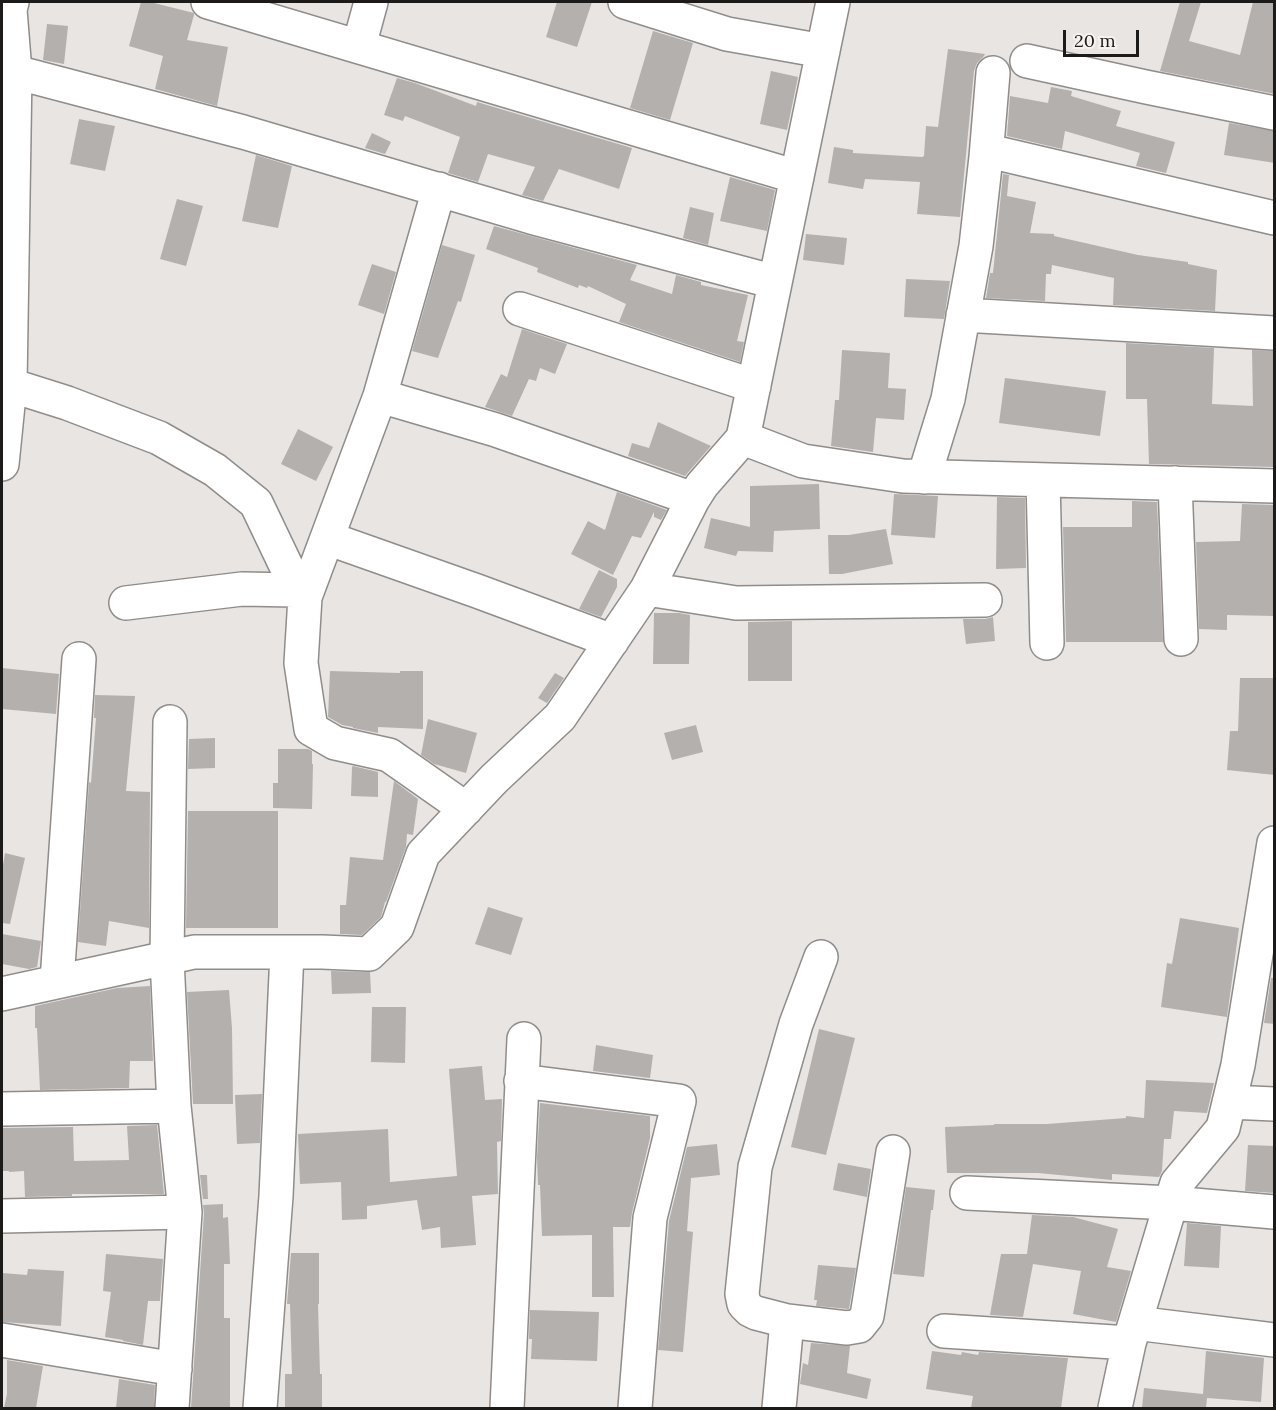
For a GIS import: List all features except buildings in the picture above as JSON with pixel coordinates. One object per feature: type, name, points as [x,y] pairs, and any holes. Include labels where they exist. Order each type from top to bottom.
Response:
[{"type":"street","points":[[2,464],[10,385],[15,72],[10,9],[12,2]]},
{"type":"street","points":[[208,2],[267,10],[359,46],[797,177]]},
{"type":"street","points":[[359,46],[371,2]]},
{"type":"street","points":[[625,2],[727,34],[823,51]]},
{"type":"street","points":[[2,994],[194,952],[369,954],[398,927],[423,854],[494,779],[560,717],[647,589],[702,485],[743,438],[833,2]]},
{"type":"street","points":[[1027,61],[1275,112]]},
{"type":"street","points":[[15,72],[243,132],[531,217],[775,282]]},
{"type":"street","points":[[924,477],[948,399],[976,246],[993,73]]},
{"type":"street","points":[[987,146],[996,153],[1275,218]]},
{"type":"street","points":[[300,594],[327,538],[380,396],[439,189]]},
{"type":"street","points":[[520,309],[754,386]]},
{"type":"street","points":[[963,315],[1275,333]]},
{"type":"street","points":[[10,385],[67,403],[159,438],[215,470],[256,502],[300,594],[302,663],[311,729],[335,743],[389,755],[466,809]]},
{"type":"street","points":[[380,396],[496,430],[693,499]]},
{"type":"street","points":[[743,438],[803,461],[903,476],[1275,486]]},
{"type":"street","points":[[1043,480],[1047,643]]},
{"type":"street","points":[[1175,483],[1181,639]]},
{"type":"street","points":[[327,538],[612,641]]},
{"type":"street","points":[[126,603],[242,589],[300,594]]},
{"type":"street","points":[[647,589],[736,603],[985,600]]},
{"type":"street","points":[[57,981],[80,659]]},
{"type":"street","points":[[170,722],[167,959],[174,1106],[185,1212],[171,1408]]},
{"type":"street","points":[[1115,1408],[1132,1333],[1177,1184],[1223,1128],[1265,964],[1274,847]]},
{"type":"street","points":[[260,1408],[276,1196],[287,952]]},
{"type":"street","points":[[821,957],[796,1024],[755,1167],[742,1294],[744,1304],[750,1310],[787,1321],[847,1328],[859,1326],[867,1316],[893,1152]]},
{"type":"street","points":[[507,1408],[524,1039]]},
{"type":"street","points":[[521,1081],[679,1101],[650,1218],[635,1408]]},
{"type":"street","points":[[1229,1102],[1275,1104]]},
{"type":"street","points":[[2,1109],[174,1106]]},
{"type":"street","points":[[967,1193],[1171,1203],[1275,1212]]},
{"type":"street","points":[[2,1216],[185,1212]]},
{"type":"street","points":[[779,1408],[787,1321]]},
{"type":"street","points":[[944,1331],[1132,1333],[1275,1340]]},
{"type":"street","points":[[2,1340],[175,1369]]}]
